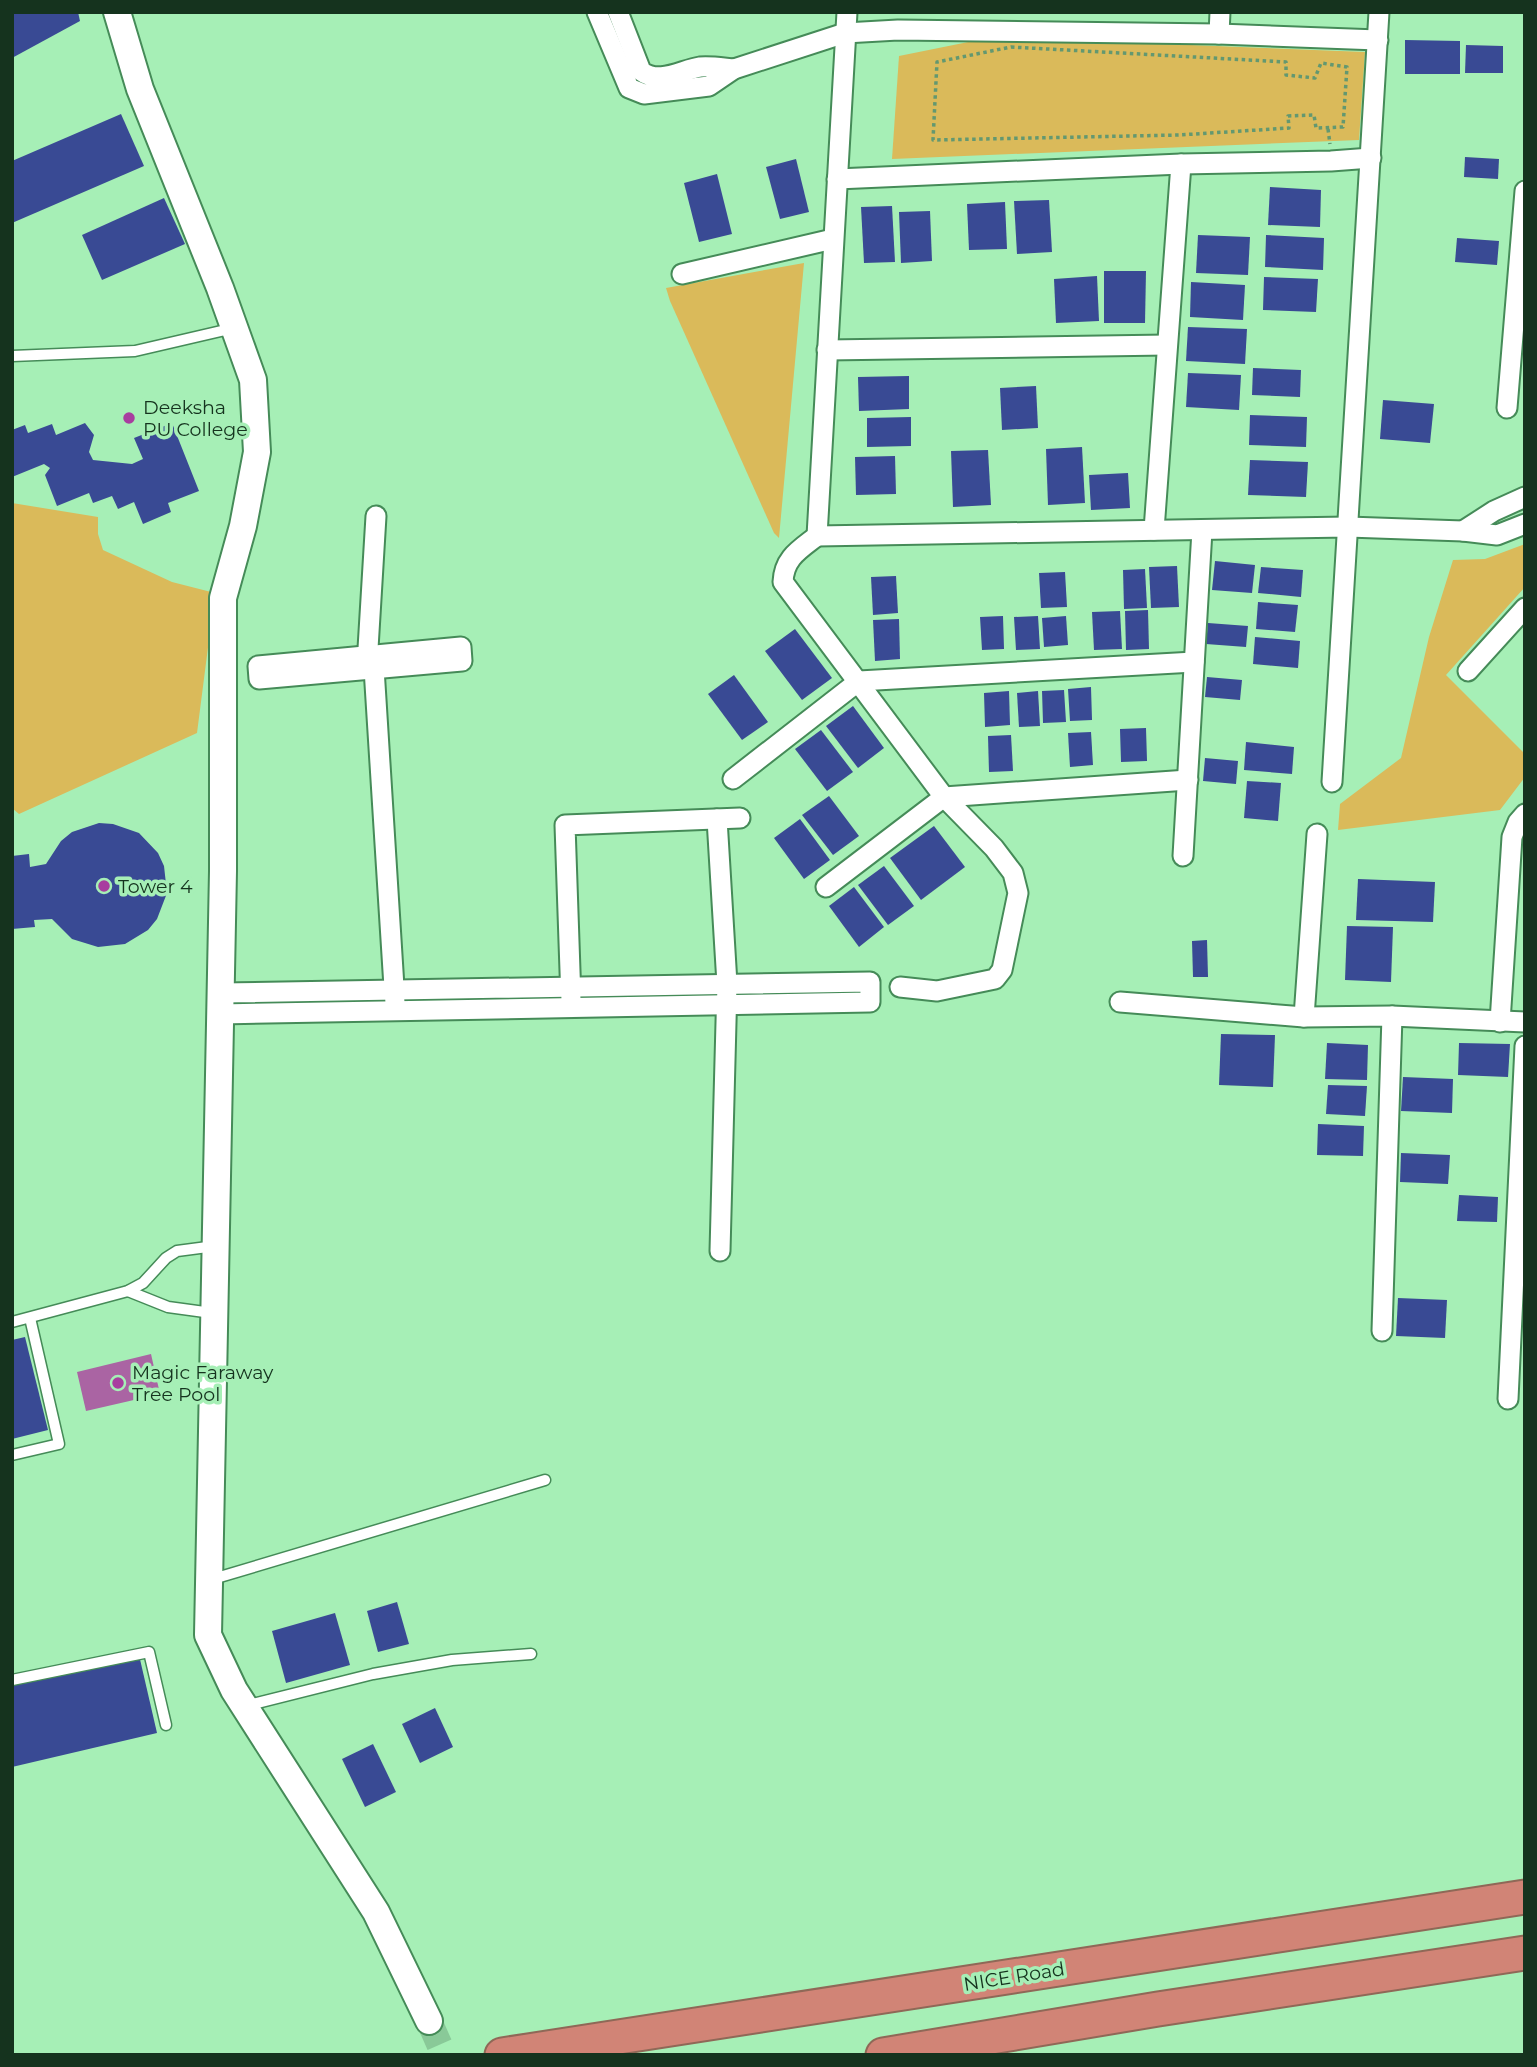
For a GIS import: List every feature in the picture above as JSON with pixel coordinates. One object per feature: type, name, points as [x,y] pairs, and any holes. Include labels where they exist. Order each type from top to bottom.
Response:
[{"type":"highway","name":"NICE Road","points":[[502,2055],[1525,1897]]},
{"type":"highway","points":[[883,2055],[1158,2009],[1525,1953]]},
{"type":"street","points":[[117,12],[140,89],[253,380],[257,452],[243,526],[223,598],[223,871],[208,1635],[234,1690],[376,1912],[429,2021]]},
{"type":"street","points":[[597,12],[626,81],[635,92],[644,94],[709,86],[734,69],[845,33],[898,30],[1219,34],[1378,40]]},
{"type":"street","points":[[618,12],[641,71],[647,76],[661,77],[702,67],[734,69]]},
{"type":"street","points":[[817,536],[846,12]]},
{"type":"street","points":[[1219,34],[1220,12]]},
{"type":"street","points":[[1332,782],[1379,12]]},
{"type":"street","points":[[837,178],[1371,158]]},
{"type":"street","points":[[1154,530],[1181,164]]},
{"type":"street","points":[[1507,408],[1522,270],[1525,191]]},
{"type":"street","points":[[682,274],[834,239]]},
{"type":"street","points":[[827,350],[1167,345]]},
{"type":"street","points":[[1463,531],[1494,511],[1525,497]]},
{"type":"street","points":[[376,516],[370,664],[395,1011]]},
{"type":"street","points":[[900,987],[937,992],[995,979],[1002,970],[1018,893],[1013,873],[994,848],[944,797],[783,582],[783,568],[794,554],[817,536],[1348,527],[1463,531],[1497,536],[1525,524]]},
{"type":"street","points":[[1182,856],[1202,530]]},
{"type":"street","points":[[1468,671],[1525,608]]},
{"type":"street","points":[[733,779],[859,681],[1194,662]]},
{"type":"street","points":[[826,887],[944,797],[1188,780]]},
{"type":"street","points":[[1500,1022],[1512,838],[1518,822],[1525,814]]},
{"type":"street","points":[[571,1008],[565,825],[740,818]]},
{"type":"street","points":[[717,819],[727,984],[720,1251]]},
{"type":"street","points":[[1304,1017],[1317,834]]},
{"type":"street","points":[[870,982],[870,1002],[395,1011],[221,1004],[394,990],[870,982]]},
{"type":"street","points":[[1120,1002],[1304,1017],[1392,1016],[1525,1022]]},
{"type":"street","points":[[1382,1331],[1392,1016]]},
{"type":"street","points":[[1508,1399],[1525,1046]]},
{"type":"lane","points":[[12,356],[135,351],[234,328]]},
{"type":"lane","points":[[12,1322],[128,1291],[143,1283],[166,1258],[177,1251],[216,1246]]},
{"type":"lane","points":[[128,1291],[168,1307],[214,1314]]},
{"type":"lane","points":[[12,1455],[59,1444],[30,1318]]},
{"type":"lane","points":[[209,1580],[545,1480]]},
{"type":"lane","points":[[12,1680],[149,1652],[166,1725]]},
{"type":"lane","points":[[245,1706],[373,1674],[452,1660],[531,1654]]},
{"type":"path","points":[[1012,47],[1286,62],[1286,75],[1315,78],[1321,63],[1347,67],[1343,127],[1316,128],[1314,116],[1288,116],[1289,128],[1179,135],[933,140],[937,62],[1012,47]]},
{"type":"shaded area","points":[[993,37],[1365,52],[1359,140],[892,159],[899,56]]},
{"type":"shaded area","points":[[804,263],[779,538],[774,533],[666,288]]},
{"type":"shaded area","points":[[12,503],[98,517],[98,534],[103,550],[172,582],[215,593],[197,733],[19,814],[12,808]]},
{"type":"shaded area","points":[[1525,544],[1525,587],[1446,675],[1525,754],[1525,777],[1500,810],[1338,830],[1340,804],[1401,758],[1429,637],[1453,560],[1485,559]]},
{"type":"shaded area","name":"Magic Faraway Tree Pool","points":[[151,1354],[160,1394],[86,1411],[77,1372]]},
{"type":"building","points":[[12,12],[78,12],[80,21],[12,58]]},
{"type":"building","points":[[1405,40],[1460,41],[1460,74],[1405,74]]},
{"type":"building","points":[[1466,45],[1503,46],[1503,73],[1465,73]]},
{"type":"building","points":[[121,114],[144,166],[12,223],[12,161]]},
{"type":"building","points":[[1465,157],[1499,159],[1498,179],[1464,177]]},
{"type":"building","points":[[796,159],[809,212],[780,219],[766,167]]},
{"type":"building","points":[[717,174],[732,234],[699,242],[684,183]]},
{"type":"building","points":[[1270,187],[1321,190],[1320,227],[1268,225]]},
{"type":"building","points":[[164,198],[185,244],[102,280],[82,235]]},
{"type":"building","points":[[1049,200],[1052,252],[1017,254],[1014,201]]},
{"type":"building","points":[[1005,202],[1007,249],[969,250],[967,204]]},
{"type":"building","points":[[892,206],[895,262],[864,263],[861,207]]},
{"type":"building","points":[[930,211],[932,261],[901,263],[899,212]]},
{"type":"building","points":[[1198,235],[1250,237],[1248,275],[1196,273]]},
{"type":"building","points":[[1266,235],[1324,238],[1323,270],[1265,267]]},
{"type":"building","points":[[1457,238],[1499,241],[1497,265],[1455,262]]},
{"type":"building","points":[[1104,271],[1146,271],[1145,323],[1104,323]]},
{"type":"building","points":[[1097,276],[1099,321],[1056,323],[1054,279]]},
{"type":"building","points":[[1264,277],[1318,279],[1316,312],[1263,310]]},
{"type":"building","points":[[1191,282],[1245,285],[1243,320],[1190,317]]},
{"type":"building","points":[[1188,327],[1247,329],[1245,364],[1186,361]]},
{"type":"building","points":[[1253,368],[1301,370],[1300,397],[1252,395]]},
{"type":"building","points":[[1188,373],[1241,375],[1239,410],[1186,407]]},
{"type":"building","points":[[909,376],[909,409],[859,411],[858,377]]},
{"type":"building","points":[[1036,386],[1038,428],[1002,430],[1000,388]]},
{"type":"building","points":[[1383,400],[1434,404],[1430,443],[1380,439]]},
{"type":"building","points":[[1250,415],[1307,417],[1306,447],[1249,445]]},
{"type":"building","points":[[911,417],[911,446],[867,447],[867,418]]},
{"type":"building","points":[[85,423],[94,435],[89,452],[93,460],[132,464],[143,459],[134,438],[172,423],[199,491],[168,503],[171,512],[143,524],[134,502],[118,509],[112,496],[93,503],[89,493],[57,506],[45,475],[50,468],[44,464],[12,477],[12,430],[25,425],[28,433],[52,424],[56,435]]},
{"type":"building","points":[[1082,447],[1085,503],[1048,505],[1046,449]]},
{"type":"building","points":[[988,450],[991,505],[953,507],[951,451]]},
{"type":"building","points":[[895,456],[896,494],[856,495],[855,457]]},
{"type":"building","points":[[1250,460],[1308,462],[1306,497],[1248,495]]},
{"type":"building","points":[[1128,473],[1130,508],[1091,510],[1089,475]]},
{"type":"building","points":[[1215,561],[1255,565],[1252,593],[1212,590]]},
{"type":"building","points":[[1177,566],[1179,607],[1151,608],[1149,567]]},
{"type":"building","points":[[1261,567],[1303,570],[1301,597],[1258,593]]},
{"type":"building","points":[[1145,569],[1147,608],[1124,609],[1123,570]]},
{"type":"building","points":[[1065,572],[1067,607],[1041,608],[1039,573]]},
{"type":"building","points":[[896,576],[898,613],[873,615],[871,577]]},
{"type":"building","points":[[1258,602],[1298,605],[1295,632],[1256,629]]},
{"type":"building","points":[[1148,610],[1149,649],[1126,650],[1125,611]]},
{"type":"building","points":[[1120,611],[1122,649],[1094,650],[1092,612]]},
{"type":"building","points":[[1003,616],[1004,649],[982,650],[980,617]]},
{"type":"building","points":[[1038,616],[1040,649],[1016,650],[1014,617]]},
{"type":"building","points":[[1066,616],[1068,645],[1044,647],[1042,618]]},
{"type":"building","points":[[899,619],[900,659],[875,661],[873,620]]},
{"type":"building","points":[[1208,623],[1248,626],[1246,647],[1206,644]]},
{"type":"building","points":[[795,629],[832,678],[802,700],[765,651]]},
{"type":"building","points":[[1255,637],[1300,641],[1298,668],[1253,664]]},
{"type":"building","points":[[734,675],[768,722],[742,740],[708,694]]},
{"type":"building","points":[[1207,677],[1242,680],[1240,700],[1205,697]]},
{"type":"building","points":[[1091,687],[1092,720],[1070,721],[1068,689]]},
{"type":"building","points":[[1064,690],[1066,722],[1043,723],[1042,691]]},
{"type":"building","points":[[1009,691],[1010,725],[985,727],[984,693]]},
{"type":"building","points":[[1038,691],[1040,726],[1019,727],[1017,693]]},
{"type":"building","points":[[853,706],[884,748],[858,768],[826,726]]},
{"type":"building","points":[[1146,728],[1147,761],[1121,762],[1120,729]]},
{"type":"building","points":[[821,730],[853,772],[827,791],[795,749]]},
{"type":"building","points":[[1091,732],[1093,765],[1070,767],[1068,733]]},
{"type":"building","points":[[1011,735],[1013,771],[989,772],[988,736]]},
{"type":"building","points":[[1246,742],[1294,747],[1292,774],[1244,770]]},
{"type":"building","points":[[1205,758],[1238,761],[1236,784],[1203,781]]},
{"type":"building","points":[[1247,781],[1281,783],[1278,821],[1244,818]]},
{"type":"building","points":[[829,796],[859,836],[833,855],[802,815]]},
{"type":"building","points":[[800,819],[830,860],[804,879],[774,838]]},
{"type":"building","name":"Tower 4","points":[[99,823],[113,824],[139,833],[158,853],[164,866],[167,893],[157,919],[148,930],[125,944],[98,947],[72,939],[52,919],[34,920],[35,927],[12,929],[12,856],[29,854],[30,867],[46,864],[61,841],[72,832]]},
{"type":"building","points":[[934,826],[965,867],[921,900],[890,858]]},
{"type":"building","points":[[884,866],[914,906],[888,925],[858,885]]},
{"type":"building","points":[[1358,879],[1435,882],[1433,922],[1356,920]]},
{"type":"building","points":[[854,887],[884,927],[859,947],[829,906]]},
{"type":"building","points":[[1347,926],[1393,927],[1391,982],[1345,980]]},
{"type":"building","points":[[1207,940],[1208,977],[1193,977],[1192,941]]},
{"type":"building","points":[[1221,1034],[1275,1035],[1273,1087],[1219,1085]]},
{"type":"building","points":[[1327,1043],[1368,1045],[1367,1080],[1325,1079]]},
{"type":"building","points":[[1459,1043],[1510,1044],[1508,1077],[1458,1075]]},
{"type":"building","points":[[1403,1077],[1453,1079],[1452,1113],[1401,1111]]},
{"type":"building","points":[[1328,1085],[1367,1086],[1365,1116],[1326,1114]]},
{"type":"building","points":[[1318,1124],[1364,1126],[1363,1156],[1317,1155]]},
{"type":"building","points":[[1401,1153],[1450,1155],[1448,1184],[1400,1182]]},
{"type":"building","points":[[1459,1195],[1498,1197],[1497,1222],[1457,1221]]},
{"type":"building","points":[[1398,1298],[1447,1300],[1445,1338],[1396,1336]]},
{"type":"building","points":[[25,1337],[48,1430],[12,1439],[12,1340]]},
{"type":"building","points":[[397,1602],[409,1644],[378,1652],[367,1611]]},
{"type":"building","points":[[335,1613],[350,1665],[286,1683],[272,1631]]},
{"type":"building","points":[[139,1655],[157,1733],[12,1767],[12,1685]]},
{"type":"building","points":[[435,1708],[453,1747],[420,1763],[402,1724]]},
{"type":"building","points":[[373,1744],[396,1792],[365,1807],[342,1759]]},
{"type":"tunnel","points":[[429,2021],[444,2055]]},
{"type":"place","name":"Deeksha PU College","points":[[129,418]]},
{"type":"place","name":"Tower 4","points":[[104,886]]},
{"type":"place","name":"Magic Faraway Tree Pool","points":[[118,1383]]}]
